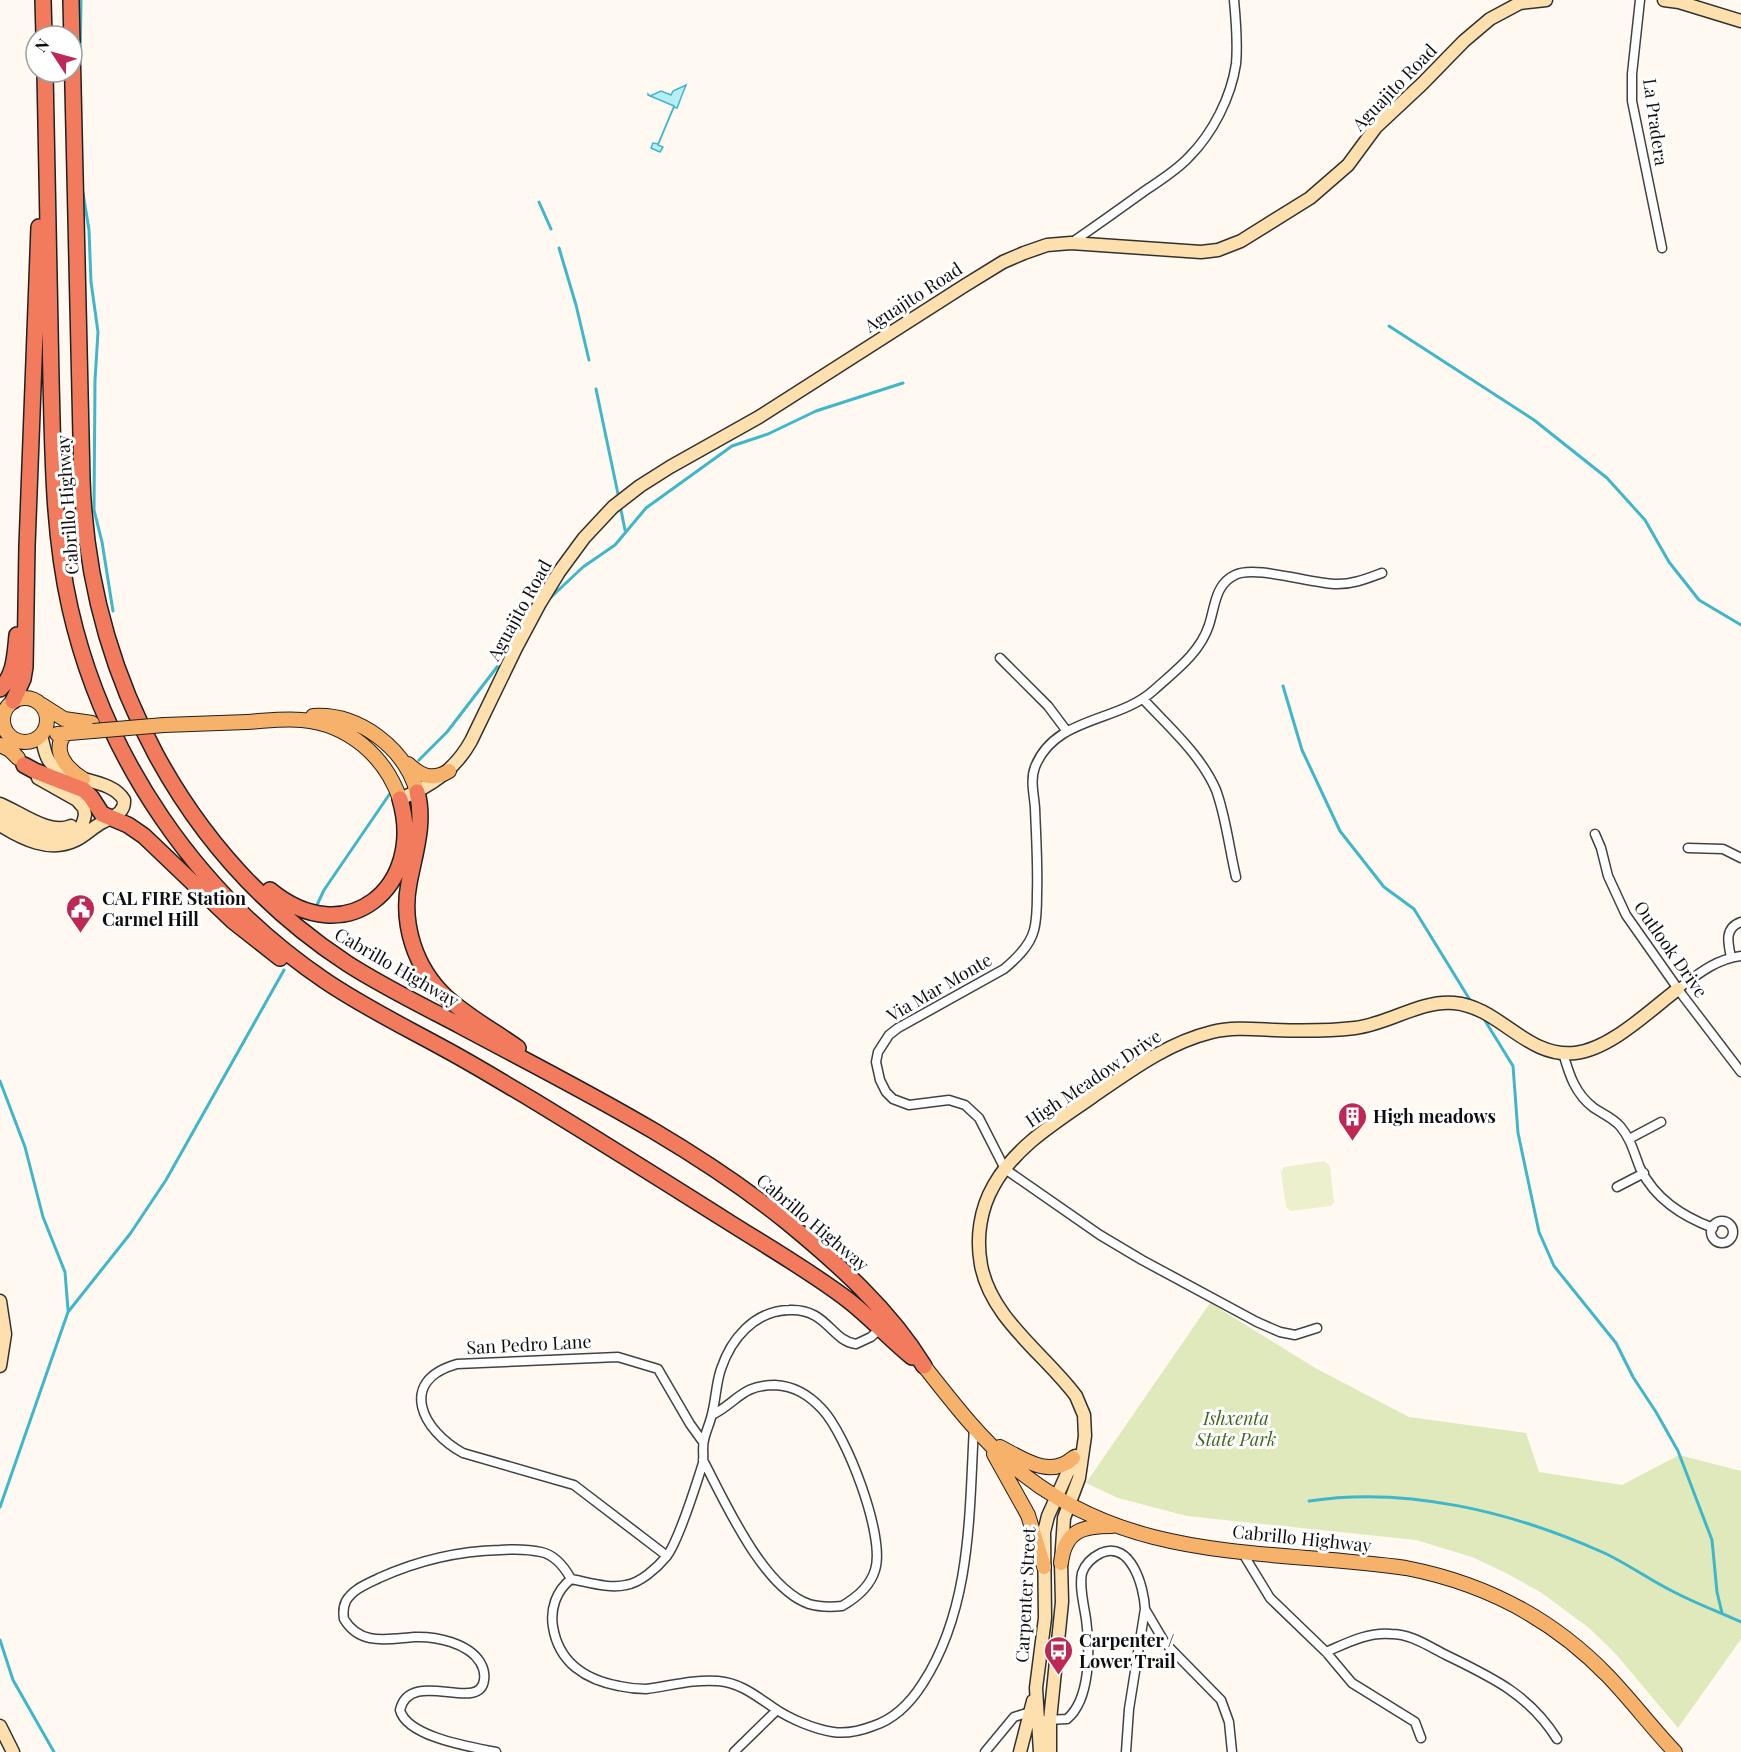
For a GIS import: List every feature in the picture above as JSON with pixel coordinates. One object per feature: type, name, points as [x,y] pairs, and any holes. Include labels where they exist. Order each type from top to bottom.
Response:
[{"type":"highway","points":[[43,0],[44,24]]},
{"type":"highway","name":"Cabrillo Highway","points":[[71,0],[82,489],[91,574],[110,649],[134,712],[165,771],[208,834],[232,864],[273,905],[334,954],[390,988],[602,1102],[700,1159],[754,1196],[843,1271],[884,1312],[910,1343],[924,1366]]},
{"type":"highway","name":"Cabrillo Highway","points":[[45,84],[56,513],[60,551],[68,599],[89,673],[107,718],[151,802],[185,850],[210,879],[251,921],[309,970],[342,992],[476,1066],[819,1280],[851,1302],[924,1366]]},
{"type":"highway","points":[[8,702],[23,679],[25,667],[39,212],[46,128]]},
{"type":"highway","points":[[0,689],[10,675],[14,663],[27,546]]},
{"type":"highway","points":[[21,761],[35,771],[84,790],[91,796],[100,813],[128,825],[144,836],[233,921],[274,955],[306,975],[342,992]]},
{"type":"highway","points":[[417,792],[420,831],[408,886],[407,909],[409,932],[421,963],[435,985],[449,999],[553,1076]]},
{"type":"highway","points":[[208,834],[263,884],[292,906],[316,915],[345,914],[377,899],[396,874],[403,854],[405,836],[405,816],[400,799]]},
{"type":"main road","points":[[21,761],[10,750],[4,737],[3,718],[8,702],[28,697],[64,719],[93,727]]},
{"type":"main road","points":[[4,737],[26,742],[38,739],[47,726],[47,718],[41,704]]},
{"type":"main road","points":[[293,720],[317,715],[346,720],[367,729],[423,776],[436,777],[448,771]]},
{"type":"main road","points":[[42,734],[66,733],[93,727],[310,721],[330,726],[365,746],[387,770],[400,799]]},
{"type":"main road","points":[[66,733],[60,742],[61,756],[67,766],[82,778]]},
{"type":"main road","points":[[396,753],[409,770],[417,792]]},
{"type":"main road","name":"Cabrillo Highway","points":[[924,1366],[985,1440],[1019,1471],[1068,1504],[1115,1526],[1179,1544],[1406,1568],[1451,1579],[1496,1596],[1546,1624],[1583,1652],[1617,1686],[1675,1752]]},
{"type":"main road","points":[[985,1440],[1043,1467],[1062,1466],[1078,1454]]},
{"type":"main road","points":[[985,1440],[1028,1515],[1044,1567]]},
{"type":"main road","points":[[1061,1563],[1065,1544],[1073,1534],[1092,1528],[1115,1526]]},
{"type":"street","points":[[1071,243],[1169,174],[1189,158],[1203,140],[1219,115],[1230,88],[1236,64],[1234,0]]},
{"type":"street","name":"Aguajito Road","points":[[400,799],[429,786],[458,761],[471,741],[516,648],[545,595],[584,538],[613,507],[640,486],[759,417],[1003,262],[1047,245],[1071,243],[1201,252],[1218,250],[1241,241],[1310,198],[1348,165],[1376,126],[1490,19],[1520,3],[1546,0]]},
{"type":"street","name":"La Pradera","points":[[1640,0],[1632,74],[1632,101],[1662,248]]},
{"type":"street","points":[[1664,0],[1679,2],[1741,21]]},
{"type":"street","name":"Via Mar Monte","points":[[1317,1328],[1295,1335],[1287,1335],[1257,1322],[1100,1235],[1005,1169],[979,1119],[971,1109],[958,1102],[949,1101],[909,1105],[901,1103],[893,1099],[882,1087],[876,1062],[882,1043],[898,1028],[1004,969],[1014,961],[1029,942],[1034,931],[1036,916],[1038,870],[1032,787],[1034,770],[1046,750],[1066,730],[1143,699],[1194,653],[1209,627],[1221,586],[1233,575],[1241,572],[1255,572],[1336,584],[1357,582],[1382,573]]},
{"type":"street","points":[[1000,658],[1048,706],[1066,730]]},
{"type":"street","points":[[1143,699],[1205,770],[1221,804],[1236,877]]},
{"type":"street","points":[[0,825],[36,843],[57,845],[75,841],[123,809],[123,797],[112,789],[57,768],[50,762],[42,734]]},
{"type":"street","points":[[0,814],[42,835],[55,837],[68,835],[78,828],[84,818],[84,808],[77,800],[37,777],[21,761]]},
{"type":"street","points":[[0,804],[48,827],[59,829],[75,823],[84,808]]},
{"type":"street","name":"Outlook Drive","points":[[1594,834],[1618,901],[1678,989],[1741,1072]]},
{"type":"street","points":[[1688,848],[1723,849],[1741,858]]},
{"type":"street","points":[[1731,957],[1728,934],[1732,926],[1741,921]]},
{"type":"street","name":"High Meadow Drive","points":[[1005,1169],[1035,1137],[1141,1064],[1183,1041],[1215,1031],[1356,1028],[1378,1023],[1426,1006],[1454,1003],[1482,1011],[1532,1044],[1547,1050],[1576,1053],[1609,1040],[1713,964],[1741,956]]},
{"type":"street","points":[[1563,1053],[1572,1083],[1584,1099],[1620,1125],[1644,1173],[1659,1195],[1683,1215],[1713,1228]]},
{"type":"street","points":[[1629,1139],[1662,1122]]},
{"type":"street","name":"Carpenter Street","points":[[1005,1169],[988,1197],[982,1217],[981,1266],[990,1291],[1007,1317],[1080,1402],[1086,1429],[1078,1454],[1056,1497],[1045,1527],[1045,1618],[1036,1688],[1047,1750]]},
{"type":"street","points":[[1617,1187],[1644,1173]]},
{"type":"street","points":[[0,1301],[5,1334],[0,1366]]},
{"type":"street","points":[[496,1752],[459,1748],[414,1728],[404,1719],[400,1710],[408,1697],[423,1690],[469,1694],[479,1689],[483,1685],[484,1673],[475,1655],[458,1644],[426,1638],[376,1640],[358,1635],[344,1619],[346,1601],[355,1591],[406,1566],[429,1559],[468,1552],[508,1549],[542,1552],[556,1560],[571,1579],[619,1586],[628,1585],[646,1575],[667,1556],[703,1460],[703,1442],[712,1415],[720,1371],[740,1334],[761,1317],[788,1310],[806,1311],[822,1319],[843,1340],[852,1344],[866,1340],[881,1328]]},
{"type":"street","name":"San Pedro Lane","points":[[667,1556],[574,1485],[463,1454],[450,1446],[437,1436],[428,1421],[421,1404],[423,1387],[439,1372],[457,1364],[602,1357],[628,1359],[658,1369],[703,1442]]},
{"type":"street","points":[[703,1460],[742,1532],[771,1576],[793,1596],[810,1604],[842,1606],[862,1591],[875,1571],[877,1560],[871,1516],[862,1485],[841,1436],[824,1411],[799,1389],[767,1385],[738,1395],[724,1409],[712,1415]]},
{"type":"street","points":[[571,1579],[560,1590],[556,1598],[553,1624],[556,1641],[561,1653],[579,1671],[599,1681],[644,1689],[698,1681],[728,1682],[746,1689],[777,1710],[823,1730],[846,1733],[879,1724],[893,1716],[918,1691],[948,1635],[960,1592],[968,1524],[974,1427]]},
{"type":"street","name":"Carpenter Street","points":[[1040,1717],[1062,1602],[1061,1563],[1064,1518],[1081,1473],[1078,1454]]},
{"type":"street","points":[[985,1752],[1014,1717],[1067,1719],[1077,1708],[1083,1687],[1088,1649],[1082,1573],[1093,1558],[1107,1551],[1122,1554],[1137,1573],[1144,1594],[1144,1609],[1129,1709],[1126,1752]]},
{"type":"street","points":[[1242,1552],[1270,1598],[1326,1652],[1352,1683],[1415,1722],[1421,1738]]},
{"type":"street","points":[[1144,1609],[1165,1643],[1221,1700],[1227,1714],[1232,1752]]},
{"type":"street","points":[[1326,1652],[1368,1635],[1393,1634],[1410,1637],[1483,1672],[1506,1686],[1536,1711],[1557,1739]]},
{"type":"street","points":[[735,1752],[777,1710]]},
{"type":"street","points":[[1020,1752],[1026,1729],[1040,1717]]},
{"type":"street","points":[[0,1726],[13,1752]]},
{"type":"street","points":[[1006,1727],[1026,1729]]},
{"type":"green space","points":[[1324,1161],[1330,1166],[1334,1202],[1331,1206],[1291,1211],[1286,1207],[1281,1172],[1284,1167]]},
{"type":"green space","name":"Ishxenta State Park","points":[[1210,1303],[1317,1369],[1409,1417],[1526,1433],[1539,1472],[1622,1485],[1679,1455],[1741,1471],[1741,1639],[1678,1728],[1615,1653],[1589,1628],[1542,1593],[1472,1557],[1416,1540],[1187,1516],[1118,1498],[1086,1483]]},
{"type":"water","points":[[686,85],[658,145],[663,147],[660,152],[651,148],[653,143],[658,144],[674,106],[650,96],[661,91],[671,95],[673,91]]},
{"type":"waterway","points":[[81,0],[81,24]]},
{"type":"waterway","points":[[83,193],[89,230],[91,282],[98,332],[95,380],[94,510],[102,542],[113,611]]},
{"type":"waterway","points":[[539,202],[551,229]]},
{"type":"waterway","points":[[559,248],[589,360]]},
{"type":"waterway","points":[[1389,326],[1534,420],[1607,478],[1645,520],[1669,562],[1699,600],[1741,625]]},
{"type":"waterway","points":[[548,600],[583,567],[615,545],[646,508],[732,446],[768,434],[816,411],[903,383]]},
{"type":"waterway","points":[[596,389],[618,494]]},
{"type":"waterway","points":[[621,510],[625,530]]},
{"type":"waterway","points":[[419,760],[447,732],[507,654]]},
{"type":"waterway","points":[[1283,686],[1302,750],[1340,831],[1384,887],[1414,909],[1470,1000]]},
{"type":"waterway","points":[[316,907],[324,890],[391,792]]},
{"type":"waterway","points":[[0,1507],[68,1312],[130,1234],[166,1180],[284,970]]},
{"type":"waterway","points":[[1484,1019],[1513,1066],[1518,1133],[1539,1232],[1554,1266],[1616,1343],[1633,1377],[1678,1451],[1712,1540],[1717,1592],[1722,1613]]},
{"type":"waterway","points":[[0,1081],[25,1147],[43,1217],[65,1272],[68,1310]]},
{"type":"waterway","points":[[1309,1501],[1346,1497],[1383,1497],[1421,1500],[1496,1514],[1602,1552],[1682,1596],[1741,1622]]},
{"type":"waterway","points":[[0,1640],[13,1680],[54,1752]]},
{"type":"place","name":"CAL FIRE Station Carmel Hill","points":[[81,934]]},
{"type":"place","name":"High meadows","points":[[1352,1142]]},
{"type":"place","name":"Carpenter / Lower Trail","points":[[1058,1676]]}]
